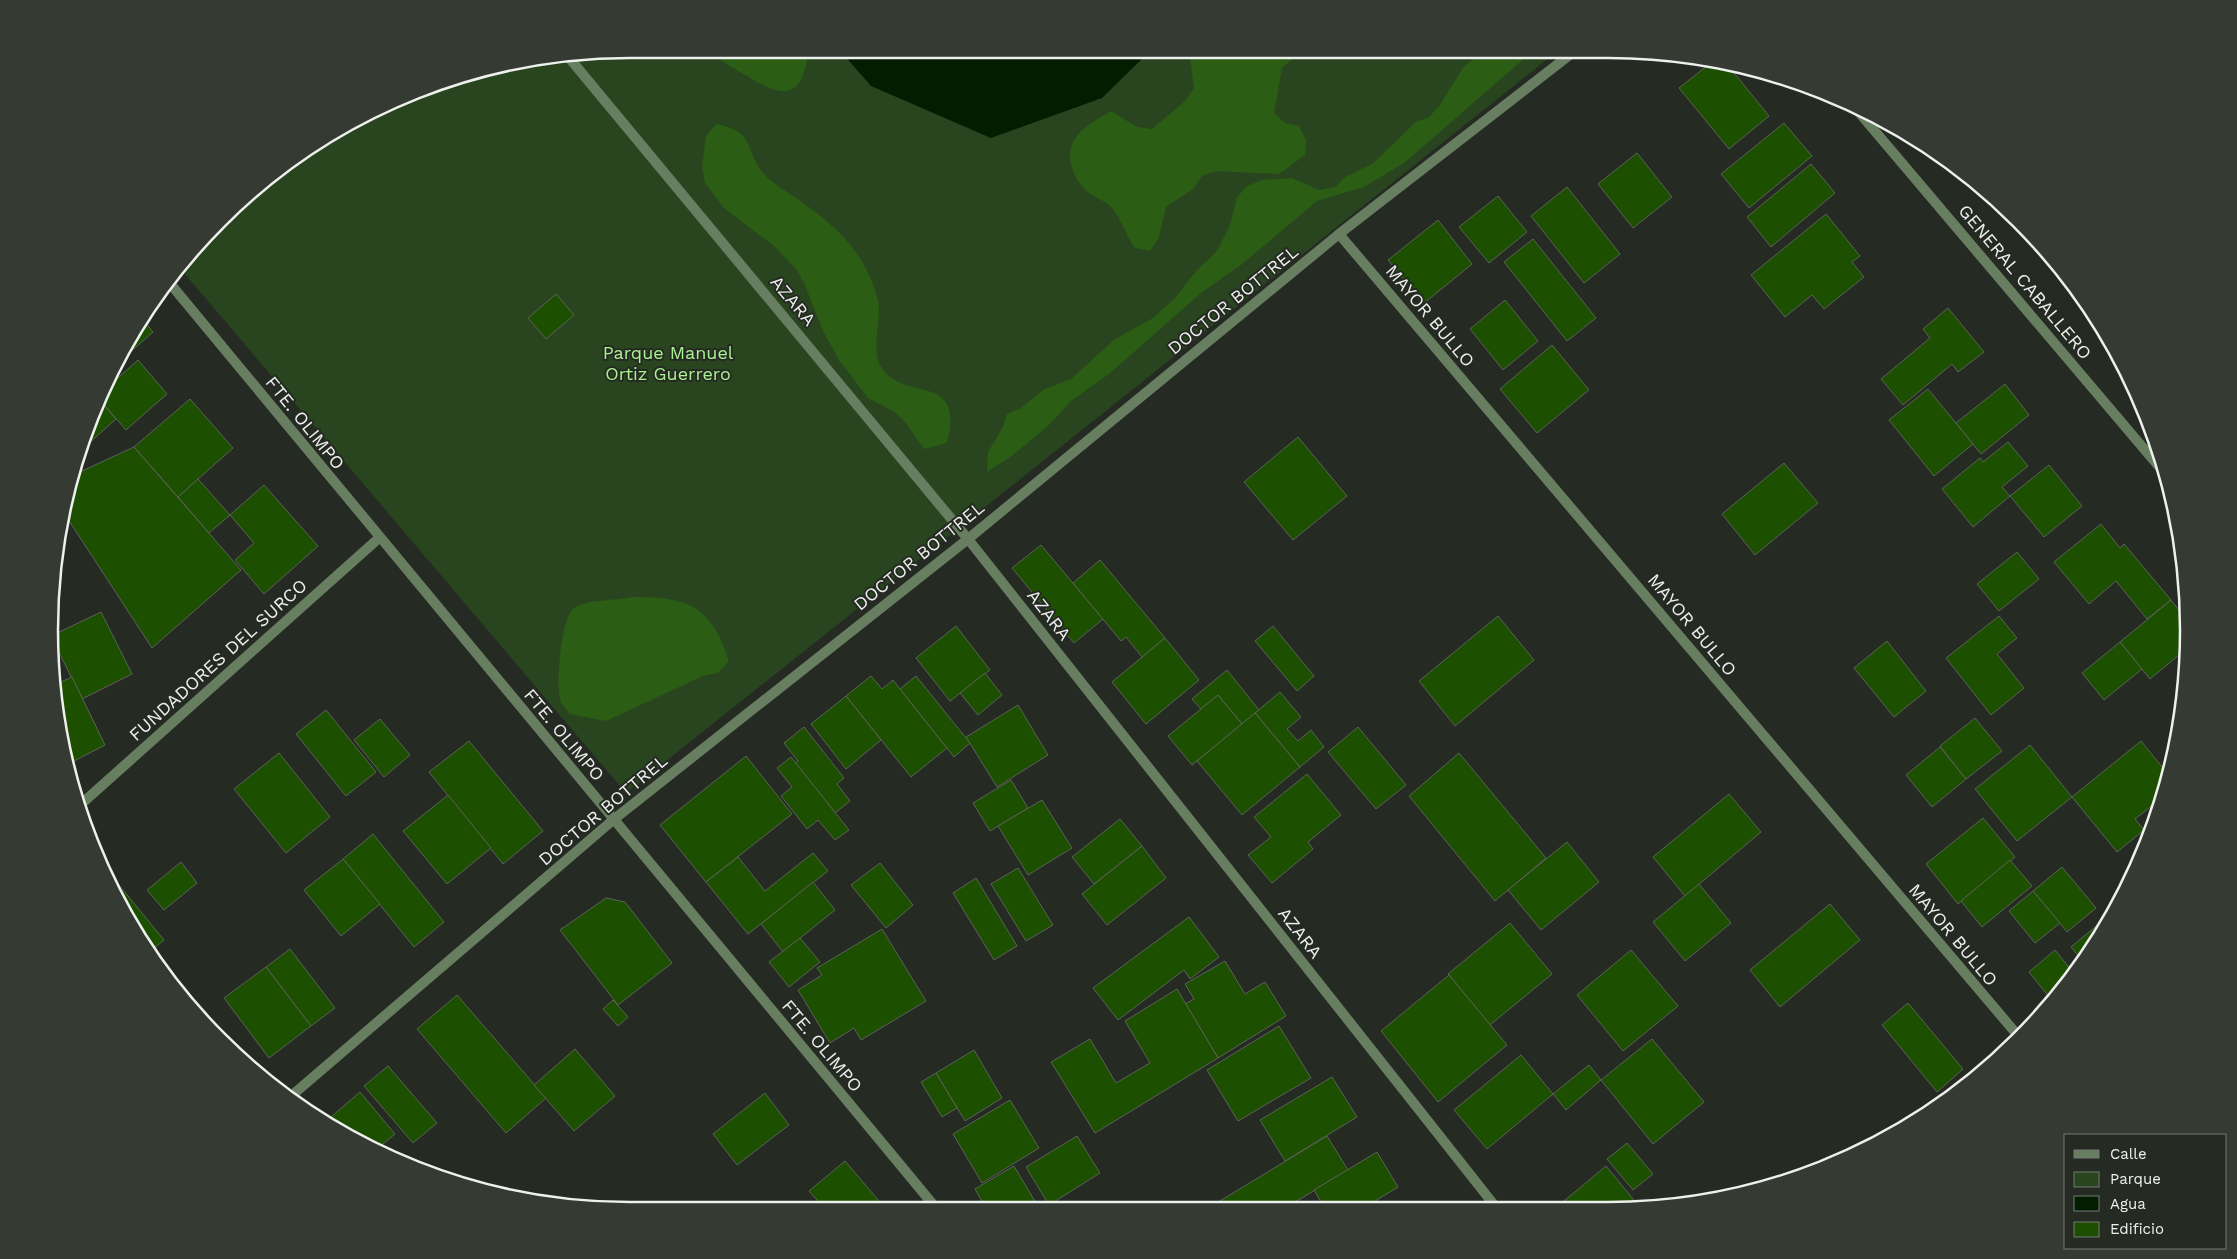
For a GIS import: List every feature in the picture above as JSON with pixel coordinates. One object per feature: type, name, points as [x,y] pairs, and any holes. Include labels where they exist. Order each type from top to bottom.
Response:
[{"type":"street","name":"DOCTOR BOTTREL","points":[[295,1093],[613,820],[968,539],[1339,234],[1566,58]]},
{"type":"street","name":"AZARA","points":[[572,61],[968,539],[1492,1202]]},
{"type":"street","name":"GENERAL CABALLERO","points":[[1866,119],[2153,460]]},
{"type":"street","name":"MAYOR BULLO","points":[[1339,234],[2014,1031]]},
{"type":"street","name":"FTE. OLIMPO","points":[[172,286],[931,1202]]},
{"type":"street","name":"FUNDADORES DEL SURCO","points":[[84,801],[379,538]]},
{"type":"green space","name":"Parque Manuel Ortiz Guerrero","points":[[630,58],[1549,58],[626,793],[183,272],[199,252],[252,199],[312,154],[343,134],[377,116],[411,101],[481,77],[555,62]]},
{"type":"green space","points":[[718,58],[807,58],[801,80],[796,87],[781,91],[760,83]]},
{"type":"green space","points":[[1190,58],[1294,58],[1282,68],[1274,113],[1285,123],[1299,126],[1306,140],[1305,155],[1279,174],[1216,171],[1202,176],[1193,189],[1166,207],[1159,237],[1150,251],[1135,248],[1112,208],[1090,193],[1077,179],[1070,157],[1073,142],[1084,128],[1111,111],[1137,127],[1152,129],[1185,101],[1194,88]]},
{"type":"green space","points":[[1476,58],[1525,58],[1404,163],[1364,187],[1317,201],[1241,265],[1201,293],[1109,374],[1071,401],[1049,425],[1013,455],[987,472],[988,452],[1003,427],[1007,414],[1021,408],[1043,390],[1071,379],[1115,339],[1153,318],[1176,297],[1196,271],[1217,251],[1230,225],[1237,197],[1247,186],[1262,180],[1292,178],[1319,190],[1335,187],[1345,177],[1372,164],[1416,122],[1429,117],[1440,105],[1464,66]]},
{"type":"green space","points":[[716,124],[738,132],[744,137],[758,166],[768,178],[825,220],[845,238],[861,260],[878,301],[877,359],[890,377],[902,384],[940,396],[948,405],[950,420],[947,443],[924,449],[906,423],[895,412],[868,398],[839,360],[823,331],[797,270],[774,246],[724,208],[705,183],[702,167],[706,136]]},
{"type":"green space","points":[[632,597],[668,599],[683,602],[695,608],[714,627],[729,661],[718,673],[703,676],[606,721],[570,714],[561,702],[559,694],[560,655],[568,617],[577,606]]},
{"type":"water","points":[[846,58],[1143,58],[1102,98],[991,138],[871,86]]},
{"type":"building","points":[[1707,66],[1733,71],[1769,116],[1729,149],[1679,88]]},
{"type":"building","points":[[1784,123],[1812,156],[1749,208],[1721,174]]},
{"type":"building","points":[[1637,153],[1672,197],[1633,228],[1598,184]]},
{"type":"building","points":[[1811,164],[1835,193],[1771,247],[1747,217]]},
{"type":"building","points":[[1567,187],[1620,254],[1584,283],[1531,216]]},
{"type":"building","points":[[1498,196],[1527,232],[1489,263],[1459,227]]},
{"type":"building","points":[[1826,214],[1860,256],[1852,262],[1864,277],[1824,309],[1812,295],[1785,317],[1751,275]]},
{"type":"building","points":[[1438,220],[1472,264],[1423,304],[1388,260]]},
{"type":"building","points":[[1533,239],[1596,318],[1567,341],[1504,262]]},
{"type":"building","points":[[556,294],[574,315],[546,339],[528,318]]},
{"type":"building","points":[[1505,300],[1538,341],[1503,370],[1470,329]]},
{"type":"building","points":[[1948,308],[1984,352],[1958,372],[1952,364],[1903,405],[1881,379],[1930,338],[1923,329]]},
{"type":"building","points":[[146,324],[153,332],[128,354]]},
{"type":"building","points":[[1552,345],[1589,390],[1537,433],[1500,389]]},
{"type":"building","points":[[138,360],[167,394],[126,430],[104,405],[114,381]]},
{"type":"building","points":[[2005,384],[2029,415],[1981,454],[1956,423]]},
{"type":"building","points":[[1928,389],[1973,444],[1934,476],[1889,420]]},
{"type":"building","points":[[190,399],[233,448],[178,497],[134,447]]},
{"type":"building","points":[[104,405],[116,419],[89,443]]},
{"type":"building","points":[[1298,437],[1347,496],[1293,540],[1244,482]]},
{"type":"building","points":[[2008,442],[2028,466],[2002,487],[2010,496],[1973,527],[1942,489],[1980,458],[1983,462]]},
{"type":"building","points":[[134,447],[241,570],[152,648],[68,519],[80,472]]},
{"type":"building","points":[[1784,463],[1818,503],[1755,555],[1722,514]]},
{"type":"building","points":[[2049,465],[2082,506],[2044,537],[2010,496]]},
{"type":"building","points":[[198,479],[230,515],[209,533],[178,497]]},
{"type":"building","points":[[264,485],[318,546],[264,594],[235,560],[254,543],[230,515]]},
{"type":"building","points":[[2101,524],[2120,548],[2124,544],[2171,600],[2147,619],[2116,581],[2089,604],[2054,562]]},
{"type":"building","points":[[1041,545],[1103,619],[1074,643],[1012,568]]},
{"type":"building","points":[[2017,552],[2039,579],[1999,611],[1977,584]]},
{"type":"building","points":[[1100,560],[1165,638],[1142,657],[1126,637],[1121,641],[1073,583]]},
{"type":"building","points":[[2171,600],[2179,610],[2179,655],[2150,679],[2120,642]]},
{"type":"building","points":[[101,612],[132,674],[82,699],[59,651],[58,633]]},
{"type":"building","points":[[1498,616],[1534,660],[1455,726],[1419,681]]},
{"type":"building","points":[[1999,616],[2017,638],[1997,654],[2024,688],[1991,715],[1946,658]]},
{"type":"building","points":[[956,626],[990,670],[950,701],[916,658]]},
{"type":"building","points":[[1273,626],[1314,676],[1297,691],[1255,641]]},
{"type":"building","points":[[1165,638],[1199,680],[1146,724],[1112,682]]},
{"type":"building","points":[[1887,641],[1926,691],[1894,717],[1854,668]]},
{"type":"building","points":[[2120,642],[2142,669],[2104,700],[2082,673]]},
{"type":"building","points":[[1227,670],[1259,710],[1242,724],[1218,695],[1201,709],[1192,699]]},
{"type":"building","points":[[985,673],[1002,695],[978,715],[960,693]]},
{"type":"building","points":[[871,676],[882,689],[893,680],[947,748],[911,777],[846,696]]},
{"type":"building","points":[[916,676],[970,743],[954,757],[900,689]]},
{"type":"building","points":[[72,677],[105,745],[74,761],[68,741],[60,682]]},
{"type":"building","points":[[1280,692],[1301,717],[1287,729],[1298,741],[1311,730],[1324,747],[1300,767],[1255,713]]},
{"type":"building","points":[[1218,695],[1242,724],[1192,765],[1168,736]]},
{"type":"building","points":[[846,696],[881,740],[846,769],[811,724]]},
{"type":"building","points":[[1018,705],[1048,755],[997,787],[966,737]]},
{"type":"building","points":[[326,710],[376,772],[346,796],[296,734]]},
{"type":"building","points":[[1255,713],[1300,767],[1242,815],[1197,761]]},
{"type":"building","points":[[1975,718],[2002,751],[1966,779],[1940,746]]},
{"type":"building","points":[[380,719],[410,755],[384,777],[354,740]]},
{"type":"building","points":[[804,727],[844,778],[837,784],[850,801],[835,813],[795,763],[798,761],[784,743]]},
{"type":"building","points":[[1358,727],[1406,785],[1376,809],[1328,752]]},
{"type":"building","points":[[469,741],[543,831],[503,864],[429,772]]},
{"type":"building","points":[[2141,741],[2163,768],[2151,807],[2135,819],[2143,829],[2142,832],[2117,852],[2072,797]]},
{"type":"building","points":[[2030,745],[2072,797],[2017,841],[1975,789]]},
{"type":"building","points":[[1940,747],[1966,779],[1932,807],[1906,775]]},
{"type":"building","points":[[279,753],[330,817],[286,853],[234,789]]},
{"type":"building","points":[[1459,753],[1546,858],[1495,901],[1409,796]]},
{"type":"building","points":[[746,756],[792,814],[706,882],[660,825]]},
{"type":"building","points":[[791,757],[849,830],[835,840],[818,820],[807,829],[781,796],[792,787],[777,768]]},
{"type":"building","points":[[1307,774],[1341,815],[1308,842],[1313,849],[1272,883],[1248,855],[1271,837],[1254,817]]},
{"type":"building","points":[[1011,780],[1028,808],[990,831],[973,803]]},
{"type":"building","points":[[1729,794],[1761,832],[1685,896],[1653,857]]},
{"type":"building","points":[[448,795],[491,848],[447,884],[403,831]]},
{"type":"building","points":[[1042,800],[1072,848],[1028,875],[998,826]]},
{"type":"building","points":[[1983,818],[2015,857],[1958,904],[1926,864]]},
{"type":"building","points":[[1120,819],[1142,846],[1094,884],[1072,857]]},
{"type":"building","points":[[373,834],[444,922],[414,947],[343,859]]},
{"type":"building","points":[[1567,842],[1599,882],[1541,930],[1508,890]]},
{"type":"building","points":[[1142,846],[1166,878],[1107,925],[1082,894]]},
{"type":"building","points":[[813,853],[828,871],[748,934],[706,882],[738,857],[765,891]]},
{"type":"building","points":[[343,859],[380,904],[341,936],[304,890]]},
{"type":"building","points":[[2010,860],[2032,886],[1982,927],[1961,901]]},
{"type":"building","points":[[181,862],[197,883],[164,910],[147,890]]},
{"type":"building","points":[[880,863],[913,905],[886,928],[851,885]]},
{"type":"building","points":[[2062,867],[2096,908],[2067,932],[2033,891]]},
{"type":"building","points":[[1018,868],[1053,925],[1026,941],[991,884]]},
{"type":"building","points":[[976,878],[1017,946],[994,960],[953,893]]},
{"type":"building","points":[[115,881],[164,940],[155,948],[134,916]]},
{"type":"building","points":[[813,882],[835,910],[783,952],[761,924]]},
{"type":"building","points":[[1699,884],[1731,923],[1685,961],[1653,922]]},
{"type":"building","points":[[2033,891],[2060,923],[2035,943],[2009,911]]},
{"type":"building","points":[[606,898],[625,902],[672,963],[618,1005],[560,930]]},
{"type":"building","points":[[1830,904],[1860,940],[1780,1007],[1750,970]]},
{"type":"building","points":[[1189,917],[1219,957],[1190,979],[1184,970],[1118,1020],[1093,988]]},
{"type":"building","points":[[1510,923],[1552,974],[1490,1025],[1448,974]]},
{"type":"building","points":[[2097,926],[2077,955],[2071,947]]},
{"type":"building","points":[[882,929],[926,1001],[861,1040],[854,1028],[830,1043],[798,990],[822,975],[817,968]]},
{"type":"building","points":[[800,938],[820,962],[789,987],[769,962]]},
{"type":"building","points":[[290,949],[335,1008],[311,1026],[266,967]]},
{"type":"building","points":[[1631,950],[1678,1006],[1623,1051],[1577,995]]},
{"type":"building","points":[[2055,950],[2069,967],[2048,995],[2029,972]]},
{"type":"building","points":[[1225,961],[1245,994],[1265,982],[1286,1016],[1218,1058],[1185,1004],[1194,999],[1185,984]]},
{"type":"building","points":[[266,967],[311,1026],[269,1058],[224,998]]},
{"type":"building","points":[[1449,975],[1507,1045],[1438,1102],[1381,1031]]},
{"type":"building","points":[[1177,989],[1218,1058],[1095,1133],[1051,1062],[1090,1039],[1116,1083],[1150,1063],[1125,1021]]},
{"type":"building","points":[[457,995],[546,1098],[506,1133],[417,1029]]},
{"type":"building","points":[[613,1000],[628,1017],[618,1026],[603,1009]]},
{"type":"building","points":[[1908,1003],[1963,1069],[1937,1092],[1882,1025]]},
{"type":"building","points":[[1279,1026],[1311,1078],[1238,1121],[1207,1070]]},
{"type":"building","points":[[1652,1039],[1704,1102],[1653,1144],[1601,1080]]},
{"type":"building","points":[[575,1049],[615,1096],[574,1131],[534,1085]]},
{"type":"building","points":[[974,1050],[1002,1098],[965,1121],[936,1073]]},
{"type":"building","points":[[1521,1055],[1553,1094],[1487,1149],[1454,1110]]},
{"type":"building","points":[[1589,1065],[1601,1080],[1566,1110],[1553,1094]]},
{"type":"building","points":[[388,1066],[437,1123],[413,1143],[364,1086]]},
{"type":"building","points":[[936,1073],[957,1108],[942,1117],[921,1082]]},
{"type":"building","points":[[1332,1077],[1357,1117],[1285,1161],[1260,1120]]},
{"type":"building","points":[[360,1092],[395,1134],[382,1145],[331,1117]]},
{"type":"building","points":[[765,1093],[789,1125],[737,1165],[713,1134]]},
{"type":"building","points":[[1010,1100],[1039,1148],[982,1183],[953,1134]]},
{"type":"building","points":[[1077,1136],[1100,1173],[1054,1202],[1047,1202],[1026,1167]]},
{"type":"building","points":[[1327,1136],[1348,1170],[1295,1202],[1218,1202]]},
{"type":"building","points":[[1627,1143],[1653,1174],[1633,1190],[1607,1159]]},
{"type":"building","points":[[1377,1152],[1398,1187],[1374,1202],[1321,1202],[1314,1190]]},
{"type":"building","points":[[845,1161],[880,1202],[819,1202],[809,1191]]},
{"type":"building","points":[[1014,1166],[1035,1202],[983,1202],[975,1189]]},
{"type":"building","points":[[1606,1166],[1634,1201],[1608,1202],[1563,1202]]}]
